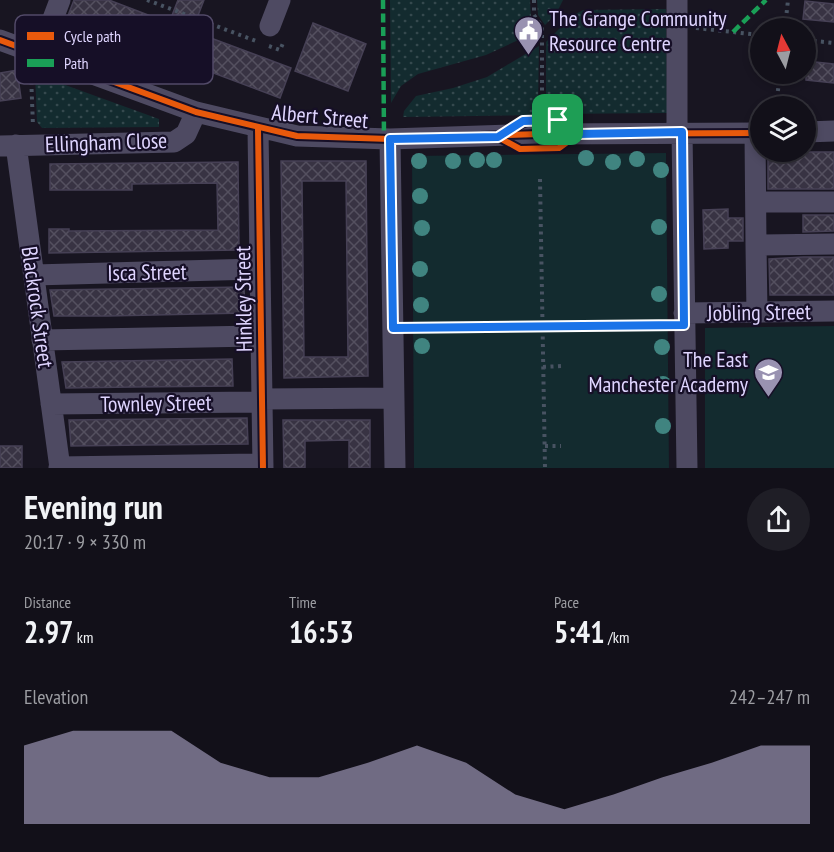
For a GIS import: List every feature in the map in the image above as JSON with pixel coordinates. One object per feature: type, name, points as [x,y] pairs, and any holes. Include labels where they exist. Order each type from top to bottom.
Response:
[{"type":"street","points":[[53,15],[60,0]]},
{"type":"street","points":[[270,26],[280,0]]},
{"type":"street","points":[[677,0],[687,468]]},
{"type":"street","name":"Albert Street","points":[[0,40],[15,46]]},
{"type":"street","name":"Albert Street","points":[[118,84],[196,112],[258,129],[297,136],[390,139],[679,132],[750,133]]},
{"type":"street","name":"Ellingham Close","points":[[16,145],[174,142],[186,134],[196,112]]},
{"type":"street","name":"Hinkley Street","points":[[258,129],[262,466]]},
{"type":"street","points":[[816,132],[834,131]]},
{"type":"street","points":[[390,139],[395,468]]},
{"type":"street","name":"Blackrock Street","points":[[16,145],[59,467]]},
{"type":"street","points":[[757,162],[757,313]]},
{"type":"street","points":[[756,202],[834,202]]},
{"type":"street","points":[[756,245],[834,244]]},
{"type":"street","name":"Isca Street","points":[[34,274],[260,269]]},
{"type":"street","name":"Jobling Street","points":[[684,319],[757,313],[834,311]]},
{"type":"street","points":[[42,340],[261,336]]},
{"type":"street","name":"Townley Street","points":[[51,404],[394,398]]},
{"type":"street","points":[[59,467],[262,466]]},
{"type":"path","points":[[147,0],[187,15]]},
{"type":"path","points":[[534,0],[534,15],[542,27],[541,118],[558,120],[578,134]]},
{"type":"path","points":[[785,18],[788,0]]},
{"type":"path","points":[[213,25],[280,50]]},
{"type":"path","points":[[677,26],[750,34]]},
{"type":"path","points":[[816,40],[834,43]]},
{"type":"path","points":[[16,145],[29,84]]},
{"type":"path","points":[[540,179],[545,468]]},
{"type":"path","points":[[393,328],[543,326],[684,319]]},
{"type":"path","points":[[543,367],[561,366]]},
{"type":"path","points":[[545,446],[561,446]]},
{"type":"green space","points":[[390,0],[530,0],[531,18],[540,30],[486,55],[418,74],[401,86],[391,103]]},
{"type":"green space","points":[[537,0],[563,0],[556,14],[545,25],[538,15]]},
{"type":"green space","points":[[666,9],[667,113],[549,114],[546,109],[546,42],[572,16],[583,10]]},
{"type":"green space","points":[[539,46],[536,115],[403,117],[404,111],[416,96],[453,88],[487,77]]},
{"type":"green space","points":[[35,84],[63,84],[159,119],[159,127],[42,128],[37,122]]},
{"type":"green space","points":[[666,153],[669,468],[414,468],[412,156]]},
{"type":"green space","name":"The East Manchester Academy","points":[[834,326],[834,468],[705,468],[705,328]]},
{"type":"building","points":[[74,0],[109,0],[148,15],[68,15]]},
{"type":"building","points":[[178,0],[204,0],[198,15],[172,15]]},
{"type":"building","points":[[805,1],[834,4],[834,22],[803,18]]},
{"type":"building","points":[[313,23],[366,44],[348,91],[295,71]]},
{"type":"building","points":[[213,39],[291,68],[280,98],[213,73]]},
{"type":"building","points":[[816,62],[834,64],[834,83],[816,81]]},
{"type":"building","points":[[15,70],[15,84],[19,84],[21,98],[0,101],[0,73]]},
{"type":"building","points":[[816,152],[834,152],[834,189],[768,189],[768,162],[816,162]]},
{"type":"building","points":[[281,161],[366,161],[368,376],[284,378]],"holes":[[[302,181],[346,181],[348,357],[304,357]]]},
{"type":"building","points":[[238,162],[239,250],[49,253],[49,229],[69,229],[69,231],[218,230],[217,183],[132,184],[132,190],[50,190],[50,164]]},
{"type":"building","points":[[728,209],[728,218],[743,218],[743,241],[728,241],[728,248],[704,249],[703,210]]},
{"type":"building","points":[[803,215],[834,215],[834,231],[803,232]]},
{"type":"building","points":[[834,257],[834,295],[770,295],[769,259]]},
{"type":"building","points":[[244,287],[245,313],[108,316],[54,316],[50,290]]},
{"type":"building","points":[[232,359],[233,386],[66,388],[62,362]]},
{"type":"building","points":[[247,418],[248,444],[71,446],[69,420]]},
{"type":"building","points":[[283,420],[370,420],[370,468],[349,468],[349,440],[305,441],[305,468],[284,468]]},
{"type":"building","points":[[0,446],[22,446],[22,468],[0,468]]},
{"type":"marked path","points":[[383,0],[384,139]]},
{"type":"marked path","points":[[733,32],[766,0]]},
{"type":"cycle path","points":[[0,40],[15,46]]},
{"type":"cycle path","points":[[120,84],[196,112],[297,136],[390,139],[540,134],[750,133]]},
{"type":"cycle path","points":[[501,135],[521,124],[540,120],[558,123],[578,134]]},
{"type":"cycle path","points":[[258,129],[263,468]]},
{"type":"cycle path","points":[[498,137],[520,149],[559,148],[578,134]]},
{"type":"place","name":"The Grange Community Resource Centre","points":[[528,56]]},
{"type":"place","name":"The East Manchester Academy","points":[[769,398]]},
{"type":"route","points":[[558,120],[578,134],[682,132],[684,325],[393,328],[390,139],[498,137],[523,121],[558,120]]}]
